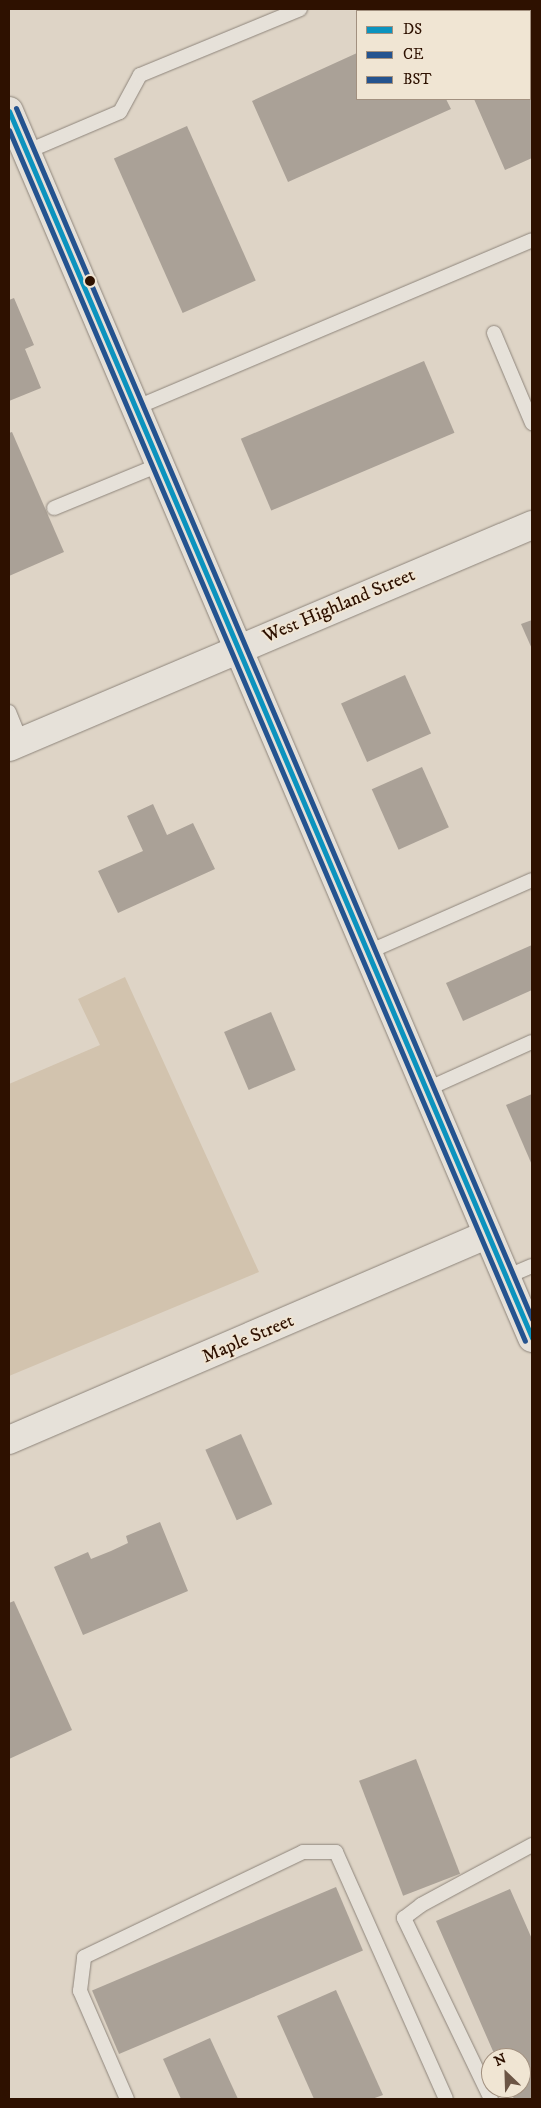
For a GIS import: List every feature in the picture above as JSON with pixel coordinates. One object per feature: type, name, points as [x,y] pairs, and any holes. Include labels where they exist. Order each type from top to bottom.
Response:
[{"type":"street","points":[[9,111],[486,1235],[532,1338]]},
{"type":"street","name":"West Highland Street","points":[[15,744],[532,525]]},
{"type":"street","name":"Maple Street","points":[[9,1440],[486,1235]]},
{"type":"lane","points":[[26,152],[120,112],[140,75],[300,9]]},
{"type":"lane","points":[[135,408],[532,240]]},
{"type":"lane","points":[[494,333],[532,423]]},
{"type":"lane","points":[[54,508],[159,465]]},
{"type":"lane","points":[[9,712],[15,744]]},
{"type":"lane","points":[[366,953],[532,880]]},
{"type":"lane","points":[[425,1090],[532,1042]]},
{"type":"lane","points":[[506,1277],[532,1266]]},
{"type":"lane","points":[[491,2099],[404,1918],[421,1905],[532,1846]]},
{"type":"lane","points":[[126,2099],[80,1991],[84,1957],[303,1852],[336,1852],[446,2099]]},
{"type":"shaded area","points":[[125,977],[259,1272],[9,1376],[9,1084],[100,1045],[78,999]]},
{"type":"building","points":[[356,53],[356,100],[446,100],[451,109],[288,182],[252,101]]},
{"type":"building","points":[[531,90],[532,158],[505,170],[474,100],[531,100]]},
{"type":"building","points":[[187,126],[256,280],[183,313],[114,159]]},
{"type":"building","points":[[14,298],[34,345],[25,349],[41,388],[9,401],[9,300]]},
{"type":"building","points":[[424,361],[454,433],[271,511],[241,439]]},
{"type":"building","points":[[12,432],[64,552],[9,576],[9,433]]},
{"type":"building","points":[[532,620],[532,649],[521,624]]},
{"type":"building","points":[[405,675],[431,733],[367,762],[341,703]]},
{"type":"building","points":[[422,767],[449,827],[399,850],[372,789]]},
{"type":"building","points":[[153,804],[167,835],[193,823],[215,869],[118,913],[98,871],[143,851],[127,816]]},
{"type":"building","points":[[532,945],[532,990],[463,1021],[446,983]]},
{"type":"building","points":[[271,1012],[296,1070],[249,1090],[224,1032]]},
{"type":"building","points":[[532,1094],[532,1165],[506,1105]]},
{"type":"building","points":[[241,1434],[272,1504],[237,1520],[205,1450]]},
{"type":"building","points":[[160,1522],[188,1591],[83,1635],[54,1567],[88,1552],[91,1559],[111,1551],[128,1543],[126,1536]]},
{"type":"building","points":[[14,1601],[72,1730],[9,1759],[9,1603]]},
{"type":"building","points":[[416,1759],[460,1874],[403,1896],[359,1781]]},
{"type":"building","points":[[336,1887],[363,1951],[119,2054],[92,1991]]},
{"type":"building","points":[[510,1889],[532,1939],[532,2099],[514,2098],[531,2098],[531,2048],[492,2048],[436,1921]]},
{"type":"building","points":[[336,1990],[383,2095],[372,2099],[314,2099],[277,2016]]},
{"type":"building","points":[[210,2038],[238,2099],[181,2099],[163,2059]]},
{"type":"transit line","name":"BST","points":[[16,108],[532,1319]]},
{"type":"transit line","name":"DS","points":[[9,111],[532,1338]]},
{"type":"transit line","name":"CE","points":[[9,130],[525,1341]]}]
